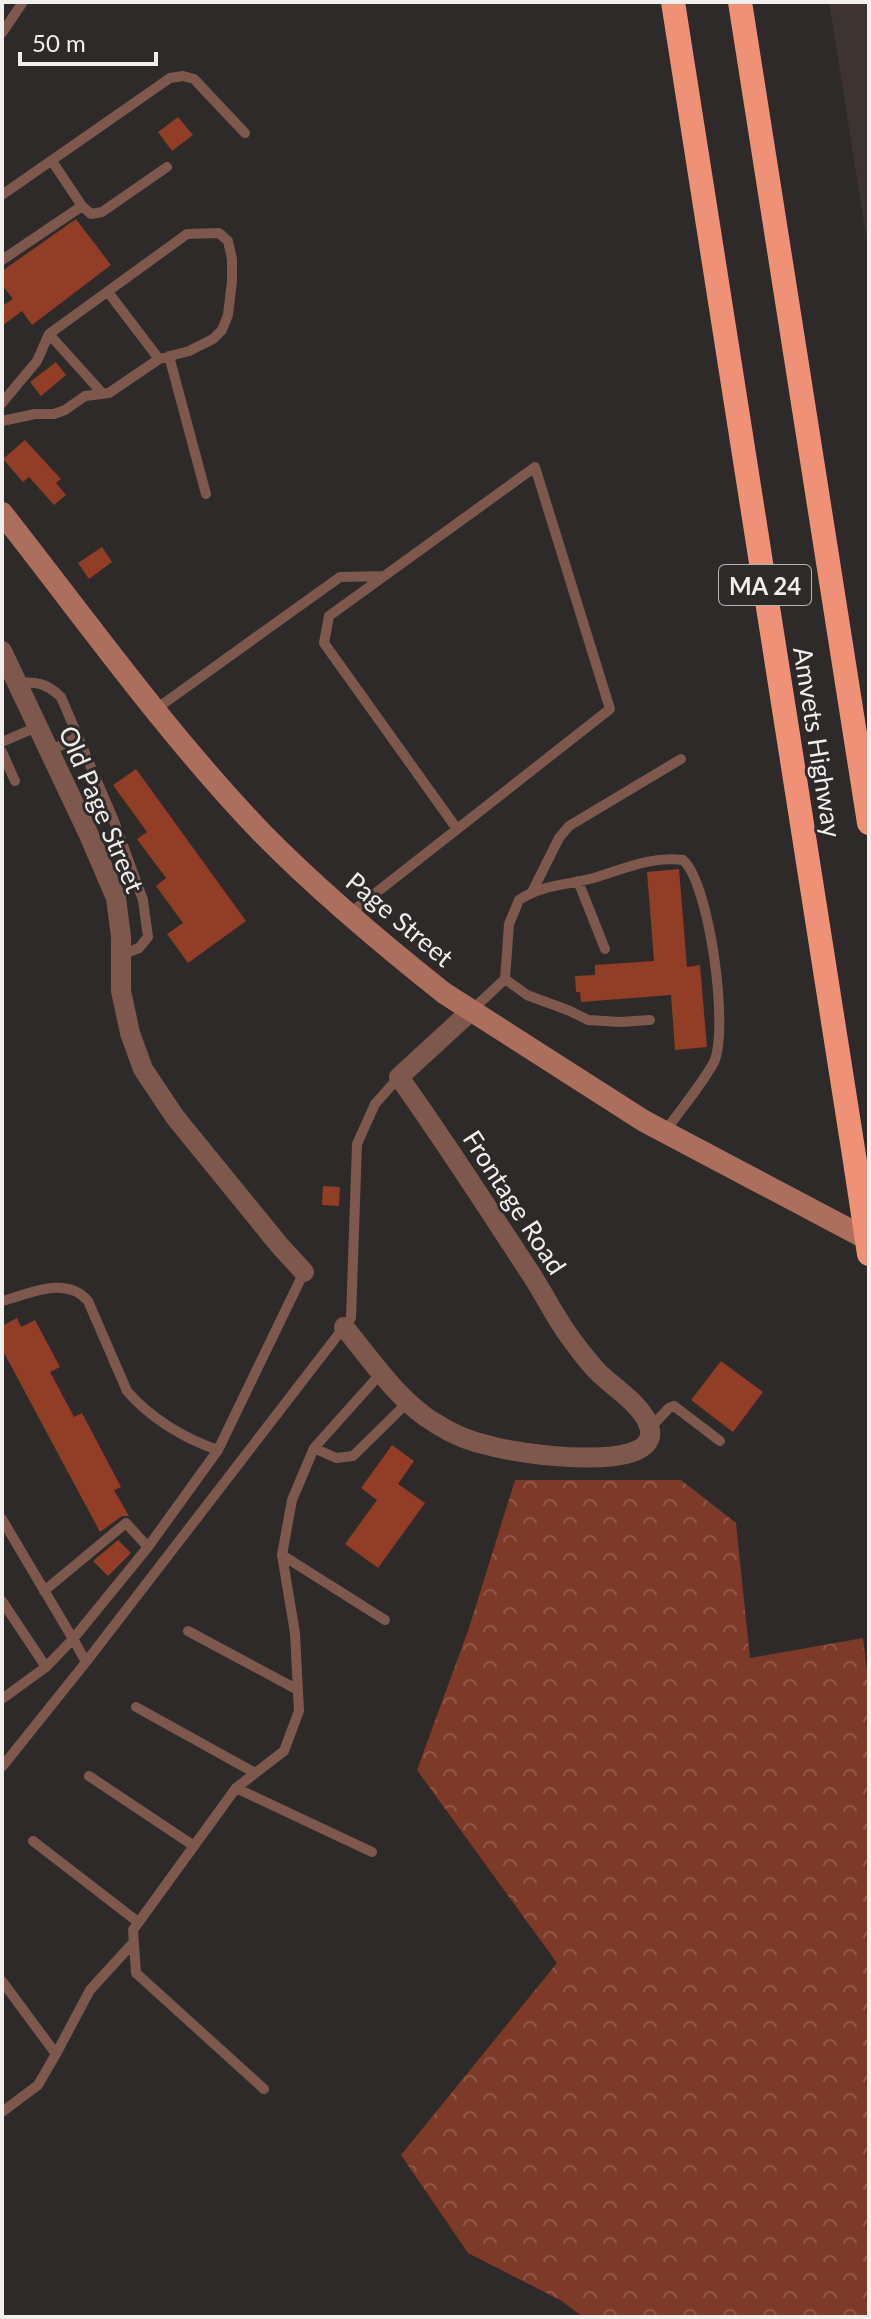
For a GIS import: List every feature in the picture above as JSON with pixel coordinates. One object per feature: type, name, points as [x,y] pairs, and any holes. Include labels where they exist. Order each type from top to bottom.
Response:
[{"type":"highway","name":"Amvets Highway","points":[[673,2],[869,1254]]},
{"type":"highway","name":"Amvets Highway","points":[[740,2],[869,823]]},
{"type":"main road","name":"Page Street","points":[[2,513],[214,780],[264,834],[349,914],[434,986],[665,1132],[869,1240]]},
{"type":"street","name":"Old Page Street","points":[[2,651],[109,879],[119,918],[121,991],[130,1033],[143,1069],[175,1117],[304,1272]]},
{"type":"street","points":[[399,1077],[471,1011]]},
{"type":"street","name":"Frontage Road","points":[[399,1077],[520,1256],[569,1336],[596,1370],[641,1412],[650,1428]]},
{"type":"street","points":[[344,1327],[408,1402],[432,1422],[455,1435],[524,1454],[568,1458],[621,1455],[644,1448],[650,1438],[650,1428]]},
{"type":"lane","points":[[2,33],[23,2]]},
{"type":"lane","points":[[2,195],[170,78],[183,76],[194,79],[245,133]]},
{"type":"lane","points":[[52,161],[82,206],[91,214],[102,212],[167,167]]},
{"type":"lane","points":[[2,260],[82,206]]},
{"type":"lane","points":[[2,403],[37,361],[49,334],[187,234],[219,233],[228,241],[232,281],[228,315],[222,330],[202,345],[164,358],[109,393],[85,396],[54,414],[35,414],[2,421]]},
{"type":"lane","points":[[108,292],[164,358],[206,494]]},
{"type":"lane","points":[[49,334],[103,394]]},
{"type":"lane","points":[[349,914],[610,709],[535,467],[329,616],[324,643],[457,829]]},
{"type":"lane","points":[[156,709],[340,577],[386,575]]},
{"type":"lane","points":[[19,683],[35,681],[50,686],[61,697],[114,821],[146,914],[148,937],[139,948],[121,955]]},
{"type":"lane","points":[[2,742],[39,726]]},
{"type":"lane","points":[[50,751],[78,737]]},
{"type":"lane","points":[[2,752],[15,781]]},
{"type":"lane","points":[[532,892],[559,838],[569,826],[681,759]]},
{"type":"lane","points":[[471,1011],[505,979],[511,915],[519,900],[532,892],[631,864],[683,860],[689,866],[708,916],[713,941],[719,1040],[714,1061],[665,1132]]},
{"type":"lane","points":[[578,881],[605,949]]},
{"type":"lane","points":[[505,979],[527,995],[588,1020],[650,1020]]},
{"type":"lane","points":[[2,1767],[351,1318],[357,1144],[375,1104],[399,1077]]},
{"type":"lane","points":[[2,1699],[46,1667],[73,1639],[148,1547],[218,1450],[304,1272]]},
{"type":"lane","points":[[2,1301],[51,1288],[73,1289],[82,1295],[88,1301],[127,1391],[146,1411],[200,1444],[218,1450]]},
{"type":"lane","points":[[264,2089],[136,1973],[133,1930],[236,1788],[284,1751],[299,1711],[295,1633],[282,1555],[292,1500],[314,1448],[382,1372]]},
{"type":"lane","points":[[314,1448],[336,1458],[353,1456],[408,1402]]},
{"type":"lane","points":[[650,1428],[674,1406],[720,1441]]},
{"type":"lane","points":[[2,1519],[86,1662]]},
{"type":"lane","points":[[44,1591],[126,1523],[148,1547]]},
{"type":"lane","points":[[282,1555],[385,1620]]},
{"type":"lane","points":[[2,1601],[46,1667]]},
{"type":"lane","points":[[188,1631],[298,1690]]},
{"type":"lane","points":[[136,1707],[255,1773]]},
{"type":"lane","points":[[89,1776],[194,1846]]},
{"type":"lane","points":[[236,1788],[372,1852]]},
{"type":"lane","points":[[33,1841],[138,1922]]},
{"type":"lane","points":[[2,2112],[38,2085],[90,1990],[133,1943]]},
{"type":"lane","points":[[2,1981],[56,2054]]},
{"type":"shaded area","points":[[829,2],[869,2],[869,254]]},
{"type":"green space","points":[[515,1480],[681,1480],[736,1523],[750,1658],[863,1638],[869,1688],[869,2317],[583,2317],[562,2301],[468,2253],[401,2155],[557,1963],[417,1770],[469,1628]]},
{"type":"building","points":[[178,117],[193,135],[172,151],[158,132]]},
{"type":"building","points":[[76,219],[111,265],[32,325],[22,311],[2,326],[2,306],[13,299],[2,285],[2,271]]},
{"type":"building","points":[[56,362],[66,375],[41,396],[30,382]]},
{"type":"building","points":[[25,440],[61,479],[56,483],[66,495],[54,505],[29,477],[23,482],[3,459]]},
{"type":"building","points":[[102,547],[112,562],[89,579],[78,563]]},
{"type":"building","points":[[136,769],[246,921],[188,963],[167,934],[183,923],[156,886],[166,878],[137,839],[147,832],[113,785]]},
{"type":"building","points":[[679,869],[687,967],[700,965],[707,1047],[675,1050],[671,995],[581,1002],[580,992],[576,992],[575,976],[595,975],[595,965],[654,961],[647,872]]},
{"type":"building","points":[[323,1186],[340,1187],[339,1206],[322,1205]]},
{"type":"building","points":[[17,1318],[21,1327],[35,1320],[60,1367],[50,1372],[74,1417],[82,1413],[121,1487],[114,1490],[129,1516],[122,1516],[100,1532],[2,1349],[2,1326]]},
{"type":"building","points":[[721,1361],[763,1392],[733,1432],[691,1400]]},
{"type":"building","points":[[392,1445],[414,1461],[398,1484],[425,1503],[378,1568],[345,1544],[377,1500],[361,1488]]},
{"type":"building","points":[[118,1540],[131,1553],[108,1576],[93,1561]]}]
